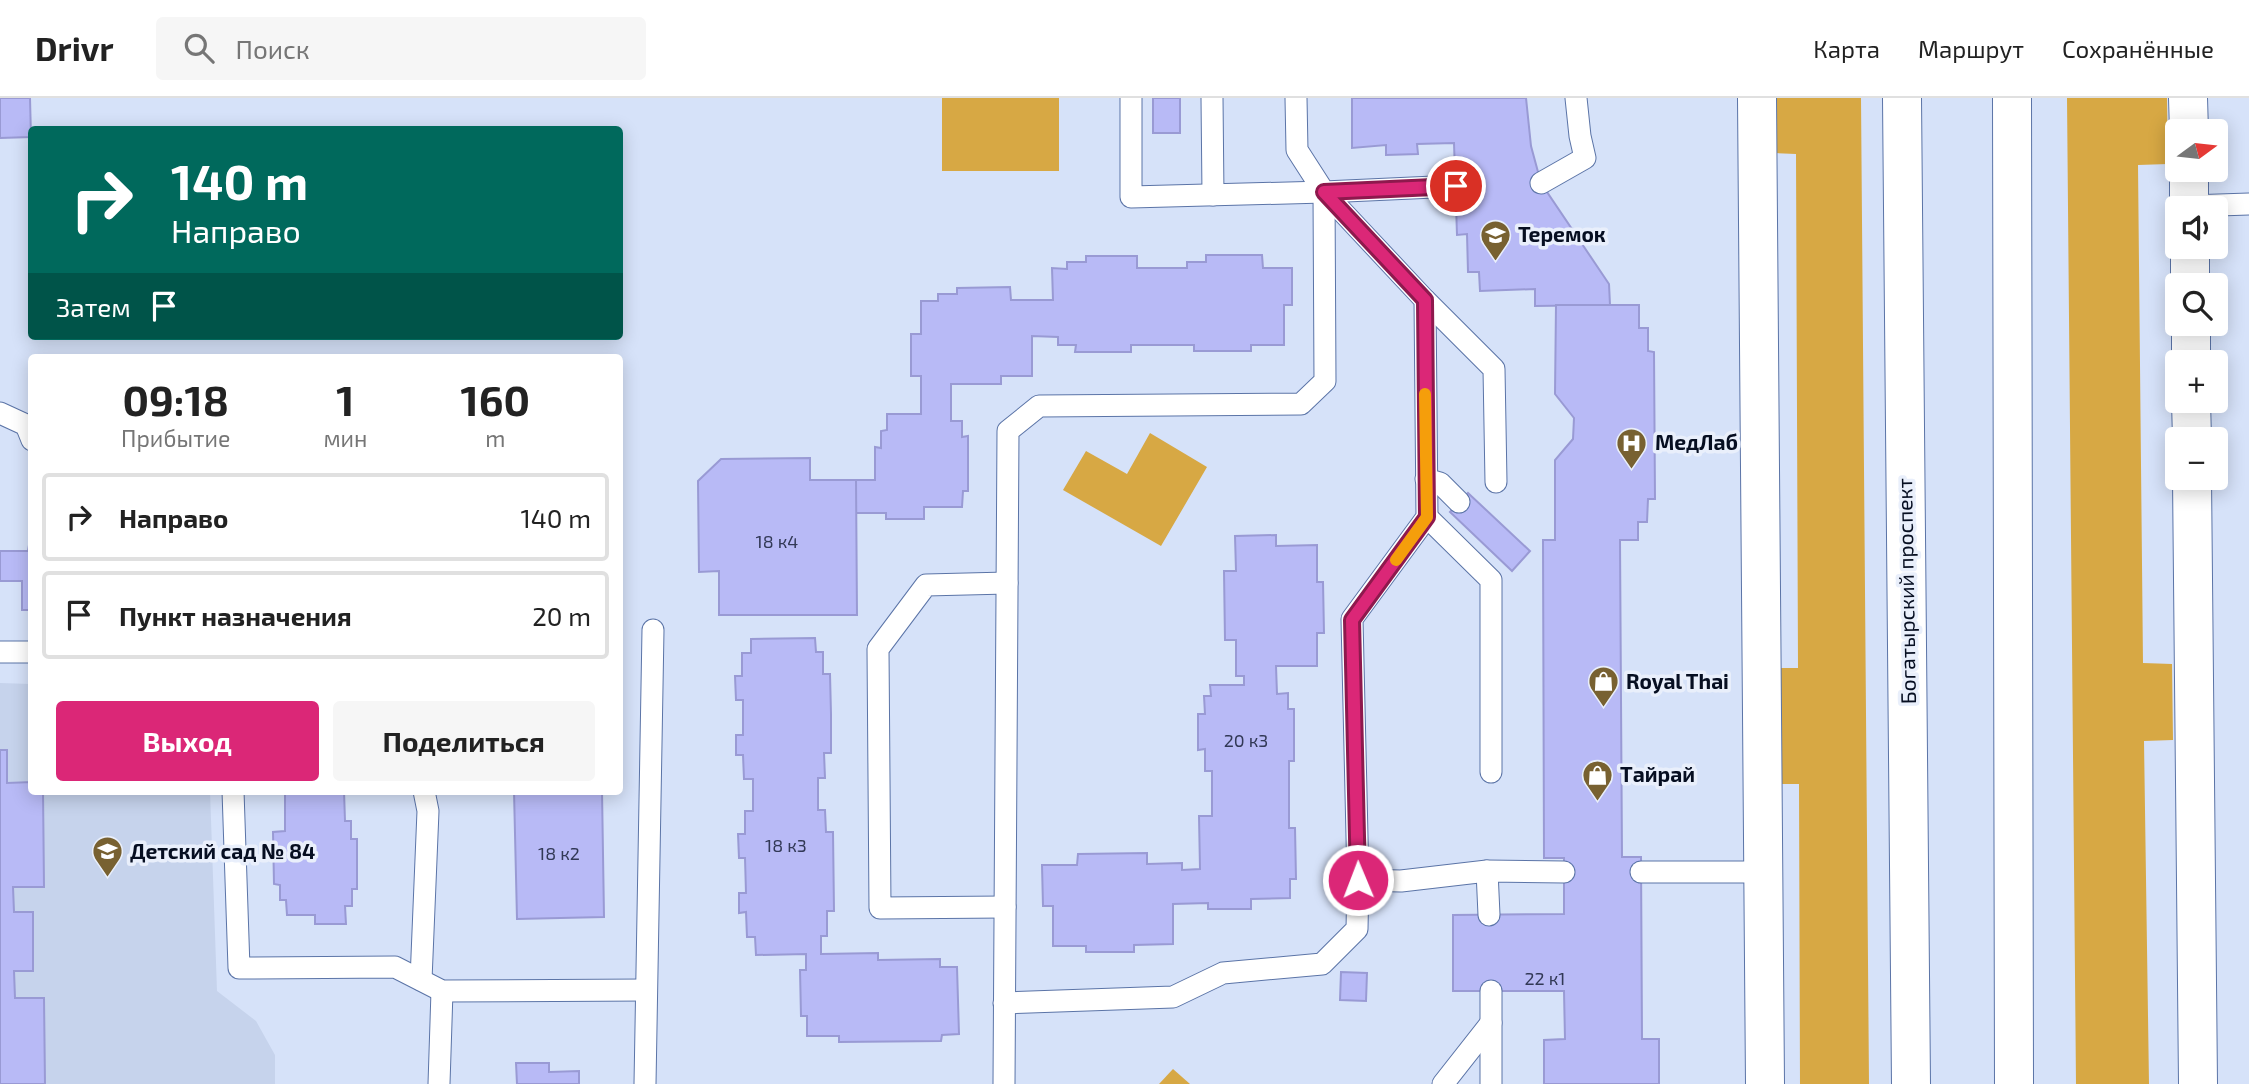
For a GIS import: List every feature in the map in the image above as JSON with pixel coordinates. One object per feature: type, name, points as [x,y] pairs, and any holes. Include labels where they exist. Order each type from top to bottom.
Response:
[{"type":"main road","points":[[1757,98],[1765,1084]]},
{"type":"main road","name":"Богатырский проспект","points":[[1902,98],[1912,1084]]},
{"type":"main road","points":[[2012,98],[2014,1084]]},
{"type":"main road","points":[[2188,98],[2189,119]]},
{"type":"main road","points":[[2192,490],[2198,1084]]},
{"type":"lane","points":[[1131,98],[1131,197],[1456,186]]},
{"type":"lane","points":[[1212,98],[1213,195]]},
{"type":"lane","points":[[1296,98],[1297,150],[1324,192],[1494,369],[1496,482]]},
{"type":"lane","points":[[1541,183],[1585,158],[1576,98]]},
{"type":"lane","points":[[1004,1084],[1008,431],[1039,406],[1301,404],[1325,381],[1324,192]]},
{"type":"lane","points":[[2189,195],[2249,204]]},
{"type":"lane","points":[[1004,1003],[1173,998],[1223,973],[1322,964],[1357,929],[1352,620],[1427,517],[1425,300]]},
{"type":"lane","points":[[0,413],[26,425],[28,430]]},
{"type":"lane","points":[[1426,479],[1440,483],[1459,502]]},
{"type":"lane","points":[[1427,517],[1491,580],[1491,772]]},
{"type":"lane","points":[[1005,907],[880,908],[878,649],[926,585],[1007,583]]},
{"type":"lane","points":[[645,1084],[653,630]]},
{"type":"lane","points":[[0,652],[28,652]]},
{"type":"lane","points":[[233,795],[239,968],[395,967],[442,991],[646,990]]},
{"type":"lane","points":[[421,980],[428,810],[425,795]]},
{"type":"lane","points":[[1358,880],[1401,881],[1487,872],[1564,872]]},
{"type":"lane","points":[[1487,872],[1489,915]]},
{"type":"lane","points":[[1641,872],[1763,872]]},
{"type":"lane","points":[[439,1084],[442,991]]},
{"type":"lane","points":[[1491,991],[1491,1084]]},
{"type":"lane","points":[[1443,1084],[1491,1023]]},
{"type":"shaded area","points":[[942,98],[1059,98],[1059,171],[942,171]]},
{"type":"shaded area","points":[[1773,98],[1861,98],[1869,1084],[1800,1084],[1799,784],[1777,784],[1774,668],[1798,668],[1796,154],[1774,153]]},
{"type":"shaded area","points":[[2067,98],[2167,98],[2165,164],[2138,165],[2143,663],[2172,664],[2173,740],[2144,741],[2149,1084],[2076,1084]]},
{"type":"shaded area","points":[[1150,433],[1207,467],[1161,546],[1063,490],[1086,451],[1127,474]]},
{"type":"shaded area","name":"Детский сад № 84","points":[[0,683],[28,684],[28,795],[210,795],[217,991],[256,1021],[275,1055],[275,1084],[0,1084]]},
{"type":"shaded area","points":[[1173,1069],[1190,1084],[1159,1084]]},
{"type":"building","points":[[0,98],[30,98],[31,126],[28,126],[28,137],[0,138]]},
{"type":"building","points":[[1153,98],[1180,98],[1180,133],[1153,133]]},
{"type":"building","points":[[1352,98],[1526,98],[1531,146],[1541,183],[1609,284],[1610,305],[1535,306],[1535,289],[1480,291],[1479,272],[1468,272],[1467,234],[1457,235],[1454,143],[1417,144],[1418,154],[1386,155],[1386,145],[1352,148]]},
{"type":"building","points":[[1206,255],[1262,255],[1263,268],[1292,268],[1292,305],[1284,305],[1284,345],[1251,345],[1251,351],[1194,351],[1194,345],[1131,345],[1131,352],[1075,352],[1076,345],[1058,345],[1058,337],[1032,336],[1032,376],[1001,376],[1001,384],[951,384],[951,421],[962,421],[962,437],[968,436],[968,491],[963,491],[962,507],[924,507],[924,519],[886,519],[886,513],[856,513],[856,480],[875,480],[875,447],[881,448],[881,431],[887,430],[887,414],[921,414],[921,376],[911,376],[911,334],[921,334],[921,301],[938,301],[938,294],[957,294],[957,288],[1010,287],[1011,300],[1053,300],[1052,268],[1067,269],[1067,262],[1086,262],[1086,256],[1137,256],[1137,268],[1187,268],[1187,262],[1206,262]]},
{"type":"building","points":[[1556,305],[1639,305],[1639,328],[1648,328],[1648,351],[1654,352],[1655,499],[1648,499],[1647,522],[1638,522],[1638,540],[1620,540],[1622,857],[1641,857],[1642,1039],[1659,1039],[1659,1084],[1544,1084],[1544,1040],[1565,1039],[1564,991],[1453,991],[1453,915],[1564,914],[1564,858],[1544,858],[1543,540],[1555,540],[1555,460],[1573,439],[1574,418],[1555,394]]},
{"type":"building","points":[[810,458],[810,480],[856,480],[857,615],[719,615],[719,571],[699,572],[698,481],[721,459]]},
{"type":"building","points":[[1468,493],[1530,551],[1512,571],[1450,512]]},
{"type":"building","points":[[1276,535],[1276,546],[1317,545],[1317,582],[1323,582],[1324,633],[1317,633],[1317,666],[1276,666],[1277,694],[1288,693],[1288,709],[1294,709],[1294,761],[1289,761],[1289,828],[1295,828],[1296,879],[1290,879],[1290,898],[1251,899],[1251,909],[1208,909],[1208,903],[1173,904],[1173,944],[1134,945],[1134,952],[1086,952],[1086,946],[1053,946],[1053,906],[1043,906],[1042,865],[1077,865],[1078,854],[1147,853],[1147,864],[1182,863],[1182,870],[1200,869],[1199,816],[1212,816],[1212,771],[1205,771],[1205,749],[1198,750],[1198,714],[1205,714],[1204,696],[1211,696],[1210,685],[1244,685],[1244,676],[1236,676],[1236,640],[1225,640],[1224,571],[1236,571],[1235,536]]},
{"type":"building","points":[[0,551],[28,551],[28,610],[22,610],[22,581],[0,581]]},
{"type":"building","points":[[815,638],[816,652],[823,652],[823,674],[830,674],[831,714],[831,753],[824,753],[825,778],[818,778],[818,810],[825,810],[826,832],[833,832],[834,911],[827,911],[827,936],[821,936],[821,954],[878,953],[878,960],[940,959],[940,967],[957,967],[959,1034],[942,1035],[941,1041],[839,1042],[839,1036],[807,1036],[807,1016],[801,1016],[800,970],[806,970],[806,954],[756,955],[755,937],[747,937],[746,912],[739,913],[739,893],[746,893],[745,858],[739,858],[738,834],[745,834],[745,811],[753,811],[753,779],[744,779],[743,755],[736,755],[736,735],[743,735],[743,700],[736,700],[735,676],[742,676],[742,653],[751,653],[751,639]]},
{"type":"building","points":[[0,750],[7,750],[7,783],[28,782],[28,795],[43,795],[44,887],[13,887],[14,912],[33,912],[33,971],[14,971],[15,998],[44,998],[45,1084],[0,1084]]},
{"type":"building","points":[[285,795],[344,795],[345,821],[351,821],[351,839],[357,839],[357,889],[352,889],[352,906],[345,906],[346,924],[315,924],[315,915],[287,915],[286,900],[280,900],[280,885],[274,884],[273,832],[285,831]]},
{"type":"building","points":[[514,795],[602,795],[604,917],[517,919]]},
{"type":"building","points":[[1341,972],[1367,973],[1366,1001],[1340,1000]]},
{"type":"building","points":[[516,1063],[549,1063],[549,1072],[579,1071],[579,1084],[517,1084]]},
{"type":"slow traffic","points":[[1396,560],[1427,517],[1425,394]]},
{"type":"place","name":"Теремок","points":[[1495,262]]},
{"type":"place","name":"МедЛаб","points":[[1632,470]]},
{"type":"place","name":"Royal Thai","points":[[1603,709]]},
{"type":"place","name":"Тайрай","points":[[1597,802]]},
{"type":"place","name":"Детский сад № 84","points":[[107,879]]},
{"type":"route","points":[[1358,880],[1352,620],[1427,517],[1425,300],[1324,192],[1456,186]]}]
